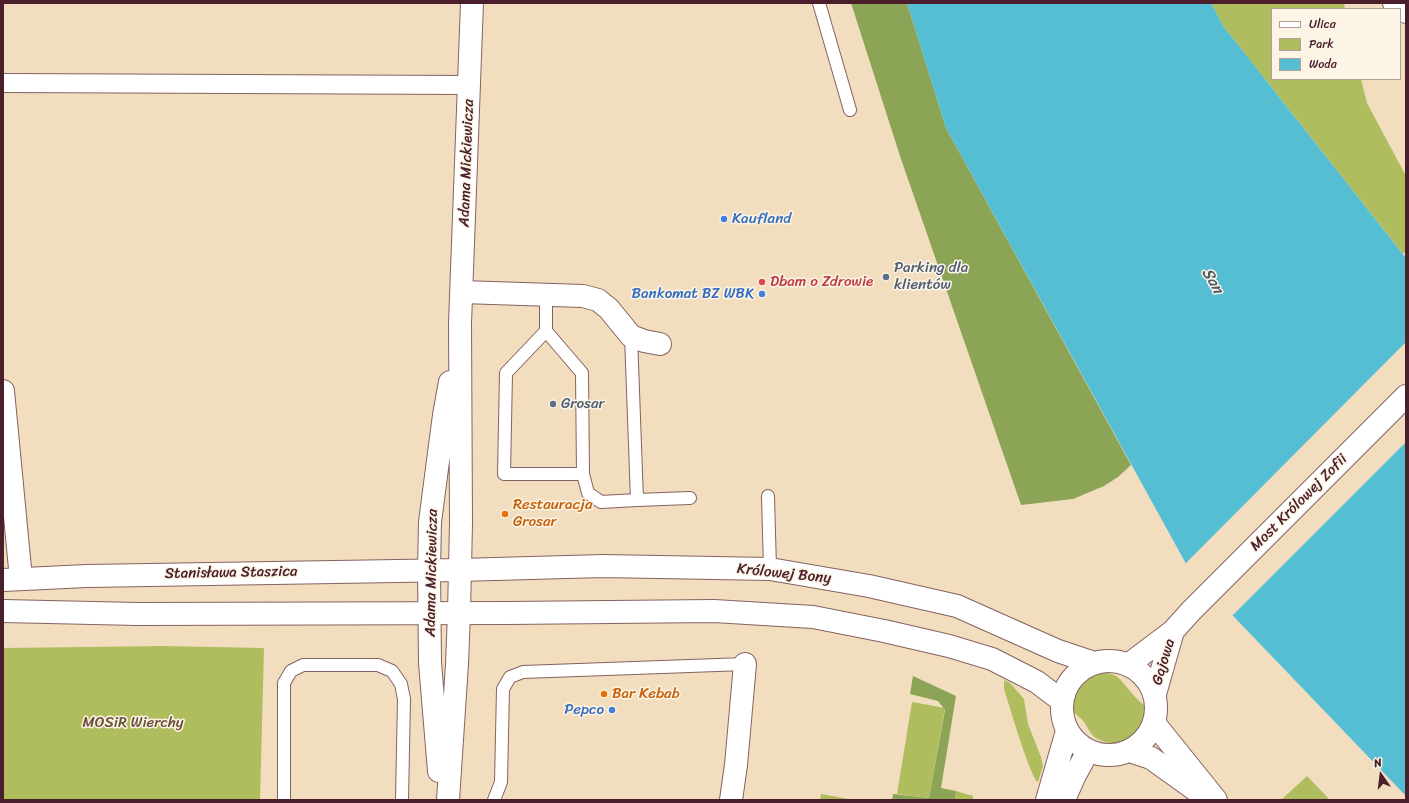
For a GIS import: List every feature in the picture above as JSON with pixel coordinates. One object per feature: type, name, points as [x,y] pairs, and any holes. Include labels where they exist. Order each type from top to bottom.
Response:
[{"type":"main road","name":"Adama Mickiewicza","points":[[448,800],[457,672],[459,613],[461,523],[460,323],[472,3]]},
{"type":"main road","points":[[462,292],[583,296],[598,300],[609,309],[631,336],[644,341],[660,344]]},
{"type":"main road","name":"Adama Mickiewicza","points":[[442,800],[430,663],[429,570],[431,515],[444,415],[460,323]]},
{"type":"main road","name":"Most Królowej Zofii","points":[[1191,611],[1406,396]]},
{"type":"main road","points":[[3,400],[12,579]]},
{"type":"main road","name":"Królowej Bony","points":[[459,570],[603,566],[770,569],[869,586],[957,606],[1058,651],[1094,663]]},
{"type":"main road","name":"Stanisława Staszica","points":[[12,579],[87,576],[459,570]]},
{"type":"main road","points":[[3,611],[138,614],[430,614],[714,611],[813,617],[949,646],[992,659],[1037,682],[1062,701]]},
{"type":"main road","name":"Gajowa","points":[[1128,665],[1173,631],[1191,611]]},
{"type":"main road","name":"Gajowa","points":[[1154,694],[1173,631]]},
{"type":"main road","points":[[1105,661],[1128,665],[1144,676],[1154,694],[1157,709],[1154,723],[1149,734],[1141,744],[1130,751],[1118,755],[1106,755],[1088,751],[1076,742],[1067,731],[1062,716],[1062,701],[1065,691],[1073,678],[1084,668],[1094,663],[1105,661]]},
{"type":"main road","points":[[732,800],[745,664]]},
{"type":"main road","points":[[1154,723],[1216,800]]},
{"type":"main road","points":[[1047,800],[1067,731]]},
{"type":"main road","points":[[1064,800],[1074,776],[1088,751]]},
{"type":"main road","points":[[1130,751],[1151,758],[1209,800]]},
{"type":"street","points":[[3,83],[469,85]]},
{"type":"lane","points":[[819,3],[850,110]]},
{"type":"lane","points":[[546,294],[546,331],[582,373],[583,474],[588,493],[601,502],[690,498]]},
{"type":"lane","points":[[546,331],[506,373],[504,474],[583,474]]},
{"type":"lane","points":[[631,336],[636,500]]},
{"type":"lane","points":[[768,496],[770,569]]},
{"type":"lane","points":[[494,800],[501,782],[503,689],[510,677],[523,672],[745,664]]},
{"type":"lane","points":[[284,800],[284,683],[291,671],[303,665],[378,665],[392,671],[401,684],[403,692],[402,800]]},
{"type":"green space","points":[[851,3],[907,3],[946,128],[1131,465],[1118,477],[1104,486],[1073,499],[1021,505],[901,159]]},
{"type":"green space","points":[[1211,3],[1344,3],[1345,8],[1271,8],[1271,80],[1361,80],[1367,103],[1406,176],[1406,252],[1403,254],[1224,27]]},
{"type":"green space","name":"MOSiR Wierchy","points":[[164,646],[264,648],[260,800],[3,800],[3,648]]},
{"type":"green space","points":[[1101,673],[1112,674],[1119,678],[1136,698],[1147,707],[1146,716],[1138,732],[1124,741],[1115,743],[1096,738],[1083,721],[1073,712],[1074,697],[1079,686],[1094,675]]},
{"type":"green space","points":[[913,676],[956,696],[941,788],[956,791],[955,800],[892,800],[893,794],[929,798],[945,710],[938,701],[910,694]]},
{"type":"green space","points":[[1004,680],[1010,683],[1024,699],[1028,724],[1043,766],[1038,782],[1034,777],[1020,739],[1004,689]]},
{"type":"green space","points":[[912,702],[945,708],[929,798],[897,794]]},
{"type":"green space","points":[[1307,776],[1330,800],[1281,800]]},
{"type":"green space","points":[[956,791],[973,796],[973,800],[955,800]]},
{"type":"green space","points":[[821,794],[854,800],[820,800]]},
{"type":"water","name":"San","points":[[907,3],[1211,3],[1224,27],[1406,258],[1406,796],[1190,571],[946,128]]},
{"type":"pier","points":[[1406,342],[1406,442],[1231,617],[1188,572],[1184,565]]},
{"type":"place","name":"Kaufland","points":[[724,219]]},
{"type":"place","name":"Parking dla klientów","points":[[886,277]]},
{"type":"place","name":"Dbam o Zdrowie","points":[[762,282]]},
{"type":"place","name":"Bankomat BZ WBK","points":[[762,294]]},
{"type":"place","name":"Grosar","points":[[553,404]]},
{"type":"place","name":"Restauracja Grosar","points":[[505,514]]},
{"type":"place","name":"Bar Kebab","points":[[604,694]]},
{"type":"place","name":"Pepco","points":[[612,710]]}]
